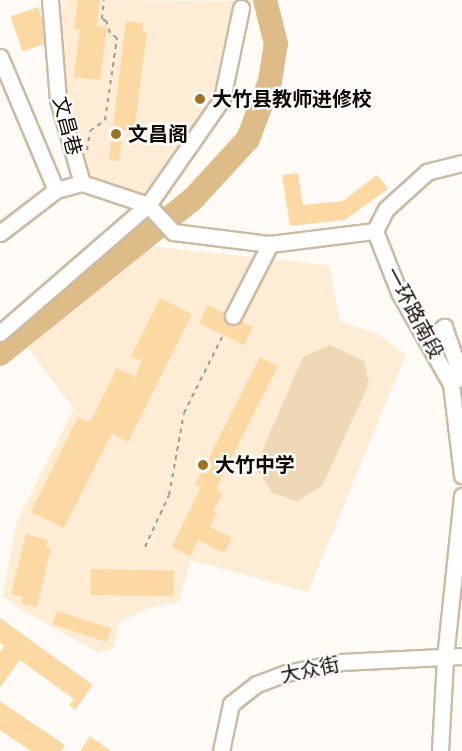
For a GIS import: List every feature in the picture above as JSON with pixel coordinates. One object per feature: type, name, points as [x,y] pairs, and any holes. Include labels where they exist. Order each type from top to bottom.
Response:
[{"type":"street","points":[[45,0],[51,17]]},
{"type":"street","name":"文昌巷","points":[[50,0],[58,100],[82,183],[148,205]]},
{"type":"street","points":[[0,333],[148,205],[222,99],[241,8]]},
{"type":"street","points":[[0,57],[56,190]]},
{"type":"street","points":[[148,205],[173,232],[270,244],[375,231],[386,209],[427,172],[462,163]]},
{"type":"street","points":[[0,233],[56,190],[82,183]]},
{"type":"street","name":"一环路南段","points":[[375,231],[399,292],[452,384],[462,475]]},
{"type":"street","points":[[234,316],[270,244]]},
{"type":"street","points":[[428,340],[444,327],[462,379]]},
{"type":"street","points":[[440,751],[445,658],[462,496]]},
{"type":"street","name":"大众街","points":[[220,751],[231,704],[256,684],[286,673],[341,662],[462,656]]},
{"type":"path","points":[[87,149],[90,131],[105,120],[117,38],[110,33],[106,21],[102,20],[104,0]]},
{"type":"path","points":[[145,548],[169,495],[187,405],[222,337]]},
{"type":"shaded area","name":"文昌阁","points":[[62,0],[246,1],[231,98],[226,97],[222,107],[225,110],[209,125],[209,132],[158,199],[88,175],[62,91]]},
{"type":"shaded area","name":"大竹中学","points":[[148,246],[329,265],[340,321],[377,334],[406,354],[308,592],[191,560],[179,602],[152,607],[120,621],[113,650],[97,652],[19,608],[3,596],[17,521],[74,409],[24,343]]},
{"type":"shaded area","points":[[330,345],[364,361],[369,384],[322,486],[297,501],[273,493],[255,467],[303,357]]},
{"type":"building","points":[[78,0],[100,0],[97,26],[107,27],[100,80],[74,77],[80,29],[74,29]]},
{"type":"building","points":[[38,7],[50,42],[23,51],[11,16]]},
{"type":"building","points":[[126,21],[143,23],[142,32],[147,32],[134,132],[115,129],[115,136],[122,139],[119,161],[109,160]]},
{"type":"building","points":[[298,173],[303,205],[343,201],[377,175],[388,189],[345,220],[290,226],[282,175]]},
{"type":"building","points":[[160,298],[192,314],[128,442],[112,433],[64,528],[31,512],[78,417],[90,422],[117,368],[135,377],[142,361],[131,356]]},
{"type":"building","points":[[208,305],[253,327],[244,345],[199,323]]},
{"type":"building","points":[[260,357],[278,366],[216,489],[223,493],[213,511],[217,513],[210,527],[232,538],[224,553],[198,540],[190,556],[172,547],[201,487],[195,485]]},
{"type":"building","points":[[26,534],[48,540],[46,548],[51,549],[37,607],[21,603],[23,597],[11,594]]},
{"type":"building","points":[[91,569],[174,570],[174,596],[91,595]]},
{"type":"building","points":[[57,611],[111,629],[107,642],[53,624]]},
{"type":"building","points":[[0,618],[93,685],[75,710],[69,705],[74,699],[20,660],[0,688],[0,652],[4,646],[0,643]]},
{"type":"building","points":[[0,701],[65,745],[61,751],[31,751],[0,730]]},
{"type":"building","points":[[90,736],[111,751],[80,751]]},
{"type":"waterway","points":[[0,354],[193,199],[248,139],[270,81],[276,44],[265,0]]},
{"type":"place","name":"大竹县教师进修校","points":[[200,99]]},
{"type":"place","name":"文昌阁","points":[[116,134]]},
{"type":"place","name":"大竹中学","points":[[203,465]]}]
